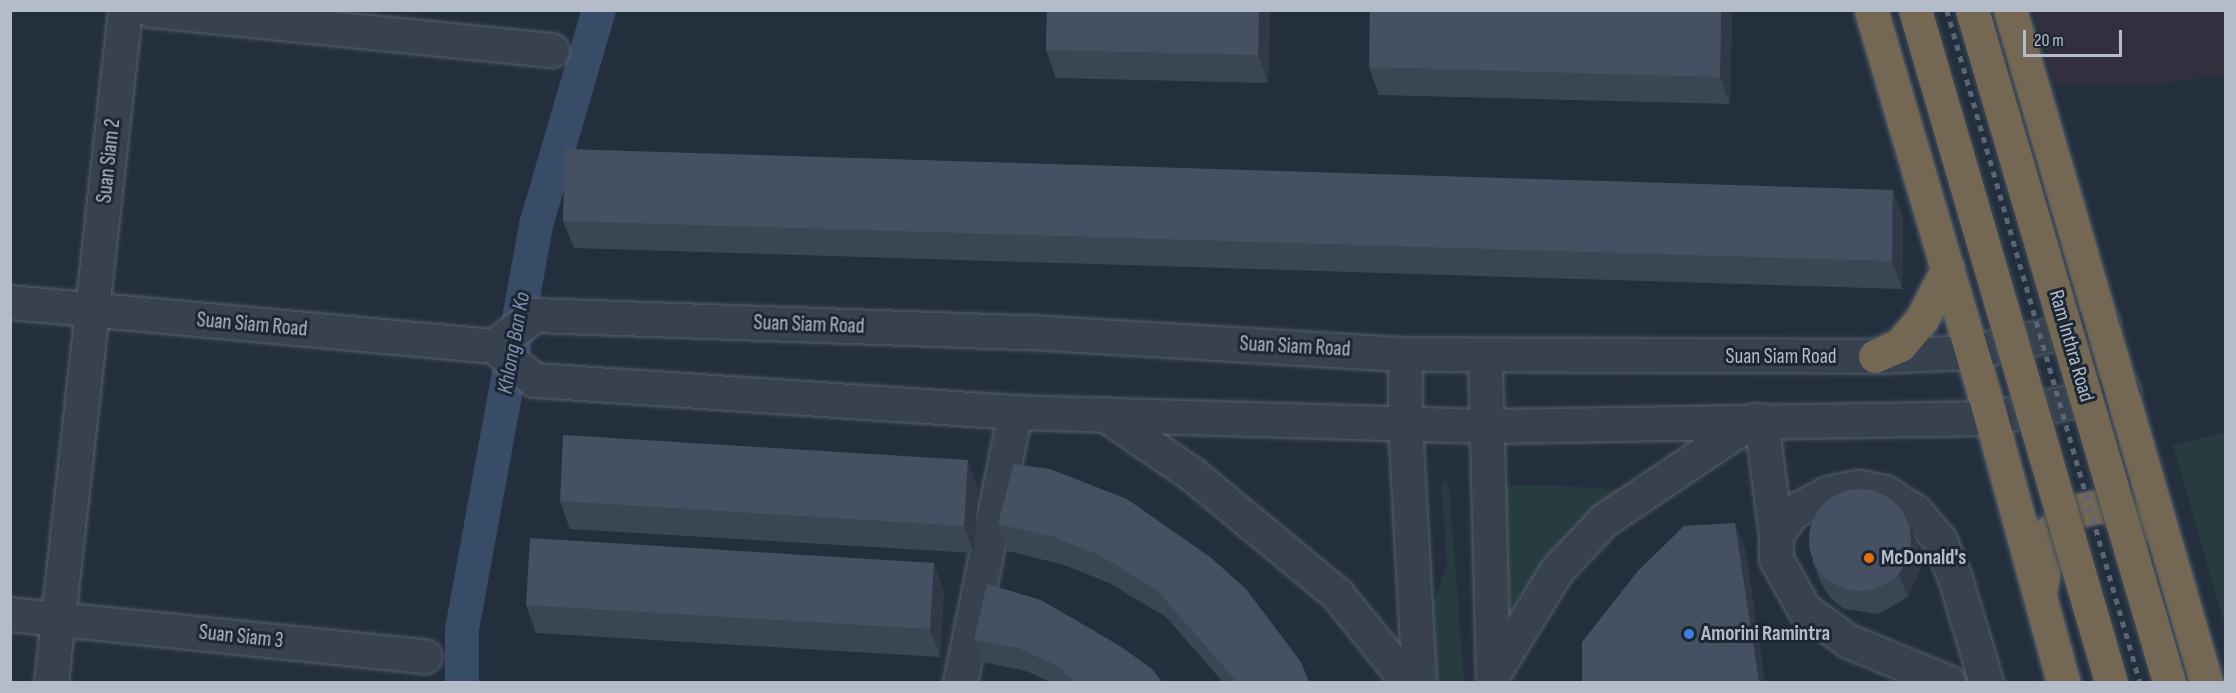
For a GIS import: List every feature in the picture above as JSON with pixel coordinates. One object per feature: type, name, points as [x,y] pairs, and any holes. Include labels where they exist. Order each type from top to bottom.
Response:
[{"type":"highway","points":[[1871,10],[1991,418],[2063,682]]},
{"type":"highway","points":[[1915,10],[2111,682]]},
{"type":"highway","name":"Ram Inthra Road","points":[[1972,10],[2169,682]]},
{"type":"highway","name":"Ram Inthra Road","points":[[2010,10],[2206,682]]},
{"type":"highway","points":[[1875,356],[1900,345],[1915,328],[1937,296],[1948,268]]},
{"type":"highway","points":[[2040,604],[2043,560],[2050,532],[2071,512],[2099,506],[2117,508],[2175,574]]},
{"type":"street","name":"Suan Siam 2","points":[[93,312],[125,10]]},
{"type":"street","points":[[150,10],[552,50]]},
{"type":"street","name":"Suan Siam Road","points":[[10,303],[93,312],[495,345],[534,315],[1030,332],[1405,354],[1485,356],[1875,356],[1972,352],[2103,323]]},
{"type":"street","points":[[51,682],[93,312]]},
{"type":"street","points":[[495,345],[534,380],[1015,412],[1488,426],[1991,418],[2123,391]]},
{"type":"street","points":[[1405,354],[1405,423],[1419,682]]},
{"type":"street","points":[[1485,356],[1493,678]]},
{"type":"street","points":[[960,682],[1015,412]]},
{"type":"street","points":[[1104,414],[1192,474],[1337,594],[1407,682]]},
{"type":"street","points":[[1757,420],[1776,535],[1776,559],[1795,597],[1816,620],[1857,646],[1948,682]]},
{"type":"street","points":[[1493,678],[1556,571],[1604,520],[1757,420]]},
{"type":"street","points":[[1776,535],[1802,504],[1848,487],[1876,489],[1906,503],[1940,541],[1967,612],[1986,682]]},
{"type":"street","name":"Suan Siam 3","points":[[10,614],[425,656]]},
{"type":"shaded area","points":[[2034,11],[2225,11],[2225,75],[2150,85],[2055,85]]},
{"type":"green space","points":[[2226,432],[2225,626],[2173,445]]},
{"type":"green space","points":[[1445,480],[1449,484],[1464,682],[1437,682],[1431,610],[1447,565],[1441,483]]},
{"type":"green space","points":[[1531,485],[1625,489],[1563,546],[1510,607],[1503,487]]},
{"type":"building","points":[[1047,10],[1259,10],[1258,55],[1046,50]]},
{"type":"building","points":[[1370,10],[1721,10],[1720,77],[1369,67]]},
{"type":"building","points":[[565,149],[1893,190],[1892,261],[563,221]]},
{"type":"building","points":[[563,435],[968,460],[964,526],[560,501]]},
{"type":"building","points":[[1014,464],[1050,469],[1127,499],[1210,557],[1246,589],[1301,662],[1309,682],[1237,682],[1156,589],[1099,555],[1054,537],[998,524]]},
{"type":"building","name":"McDonald's","points":[[1860,489],[1879,493],[1896,504],[1907,521],[1911,540],[1907,559],[1896,576],[1879,587],[1860,591],[1841,587],[1824,576],[1813,559],[1809,540],[1813,521],[1824,504],[1841,493]]},
{"type":"building","name":"Amorini Ramintra","points":[[1735,523],[1759,682],[1582,682],[1582,642],[1638,571],[1684,526]]},
{"type":"building","points":[[530,538],[934,563],[930,629],[526,605]]},
{"type":"building","points":[[987,584],[1041,600],[1120,646],[1152,669],[1162,682],[1076,682],[1057,666],[1018,648],[974,640]]},
{"type":"waterway","name":"Khlong Ban Ko","points":[[462,682],[462,629],[536,225],[599,10]]},
{"type":"railway","points":[[1947,10],[2140,682]]},
{"type":"place","name":"McDonald's","points":[[1869,558]]},
{"type":"place","name":"Amorini Ramintra","points":[[1689,634]]}]
